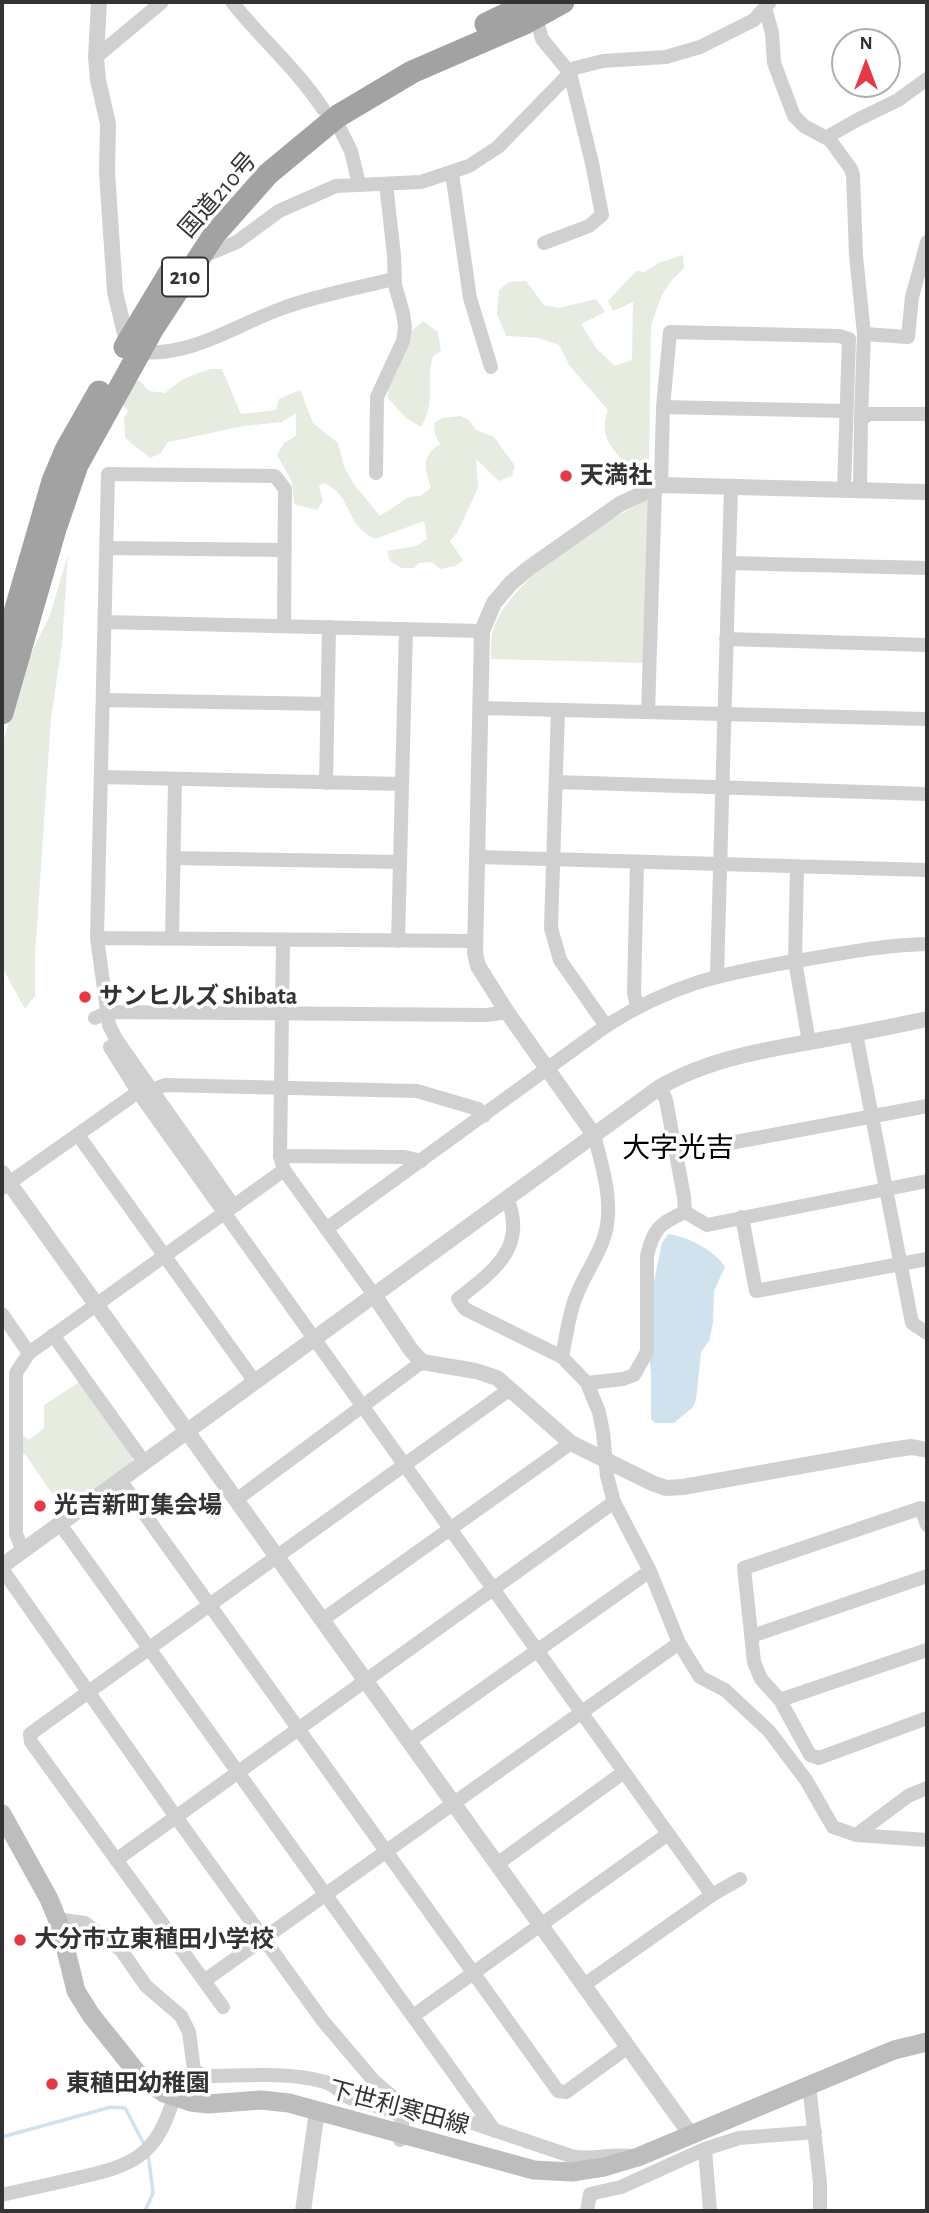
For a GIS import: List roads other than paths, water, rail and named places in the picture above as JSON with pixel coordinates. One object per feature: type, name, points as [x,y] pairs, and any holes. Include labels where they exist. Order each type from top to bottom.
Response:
[{"type":"highway","name":"国道210号","points":[[2,713],[70,484],[133,348],[178,260],[223,201],[266,156],[329,114],[533,7],[563,2]]},
{"type":"highway","name":"国道210号","points":[[3,648],[52,481],[66,450],[133,348],[201,253],[238,206],[329,114]]},
{"type":"main road","name":"下世利寒田線","points":[[2,1814],[39,1878],[64,1942],[72,1982],[81,2001],[139,2075],[155,2088],[174,2097],[208,2104],[275,2101],[401,2137],[514,2165],[552,2172],[591,2170],[638,2157],[894,2050],[927,2042]]},
{"type":"street","points":[[99,2],[96,57],[108,124],[107,181],[115,292],[133,348],[158,354],[203,343],[279,309],[394,279]]},
{"type":"street","points":[[96,57],[162,2]]},
{"type":"street","points":[[232,2],[303,80],[329,114],[351,151],[359,184]]},
{"type":"street","points":[[201,253],[211,253],[237,242],[286,207],[322,191],[359,184],[421,181],[469,166],[492,152],[570,73],[586,64],[666,57],[700,47],[750,23],[767,5]]},
{"type":"street","points":[[767,5],[774,63],[794,116],[804,126],[827,137],[847,162],[853,175],[855,243],[864,334],[861,419],[852,490]]},
{"type":"street","points":[[533,7],[542,39],[570,73],[602,215],[589,226],[544,243]]},
{"type":"street","points":[[827,137],[898,100],[927,79]]},
{"type":"street","points":[[452,173],[470,298],[491,367]]},
{"type":"street","points":[[376,473],[377,397],[403,341],[405,327],[394,279],[386,184]]},
{"type":"street","points":[[238,206],[261,224]]},
{"type":"street","points":[[864,334],[908,337],[912,297],[927,242]]},
{"type":"street","points":[[649,712],[658,487],[670,332],[839,336],[849,340],[846,411],[852,490]]},
{"type":"street","points":[[663,407],[846,411]]},
{"type":"street","points":[[861,419],[869,414],[927,414]]},
{"type":"street","points":[[145,1091],[102,1015],[97,938],[108,474],[275,476],[285,489],[284,626]]},
{"type":"street","points":[[562,1357],[575,1299],[607,1225],[607,1204],[602,1166],[594,1135],[507,1013],[478,966],[475,953],[482,631],[494,603],[520,575],[620,504],[658,487],[927,492]]},
{"type":"street","points":[[717,975],[731,487]]},
{"type":"street","points":[[107,548],[285,550]]},
{"type":"street","points":[[729,563],[927,568]]},
{"type":"street","points":[[105,622],[482,631]]},
{"type":"street","points":[[326,783],[329,627]]},
{"type":"street","points":[[398,941],[406,629]]},
{"type":"street","points":[[726,639],[927,645]]},
{"type":"street","points":[[103,700],[327,704]]},
{"type":"street","points":[[481,708],[927,719]]},
{"type":"street","points":[[558,710],[551,928],[560,960],[606,1026]]},
{"type":"street","points":[[101,777],[402,784]]},
{"type":"street","points":[[172,939],[175,779]]},
{"type":"street","points":[[557,782],[927,794]]},
{"type":"street","points":[[478,857],[927,870]]},
{"type":"street","points":[[173,858],[400,862]]},
{"type":"street","points":[[637,862],[634,993],[637,1006]]},
{"type":"street","points":[[797,866],[795,961],[809,1042]]},
{"type":"street","points":[[97,938],[476,941]]},
{"type":"street","points":[[283,940],[282,1163],[422,1362],[476,1371],[497,1378],[571,1443],[666,1488],[890,1450],[912,1447],[927,1450]]},
{"type":"street","points":[[326,1229],[637,1006],[693,982],[717,975],[878,946],[927,944]]},
{"type":"street","points":[[102,1015],[282,1012],[507,1013]]},
{"type":"street","points":[[638,2157],[616,2154],[581,2158],[461,2119],[413,2107],[389,2095],[323,2021],[88,1693],[2,1568],[314,1338],[678,1076],[766,1050],[927,1019]]},
{"type":"street","points":[[856,1034],[912,1323],[927,1333]]},
{"type":"street","points":[[110,1047],[145,1091],[229,1209],[314,1338],[712,1895]]},
{"type":"street","points":[[484,1116],[478,1109],[417,1091],[165,1085],[145,1091],[4,1182],[96,1304],[691,2135]]},
{"type":"street","points":[[660,1087],[666,1100],[677,1153],[685,1212]]},
{"type":"street","points":[[677,1153],[927,1106]]},
{"type":"street","points":[[78,1135],[255,1382]]},
{"type":"street","points":[[23,1550],[16,1534],[16,1373],[29,1353],[229,1209],[282,1163],[405,1157],[421,1161]]},
{"type":"street","points":[[685,1212],[707,1225],[927,1181]]},
{"type":"street","points":[[507,1199],[511,1209],[512,1243],[502,1261],[458,1299],[465,1309],[562,1357],[587,1383],[599,1412],[614,1502],[650,1571],[679,1643],[700,1677],[725,1690],[769,1731],[806,1780],[829,1823],[839,1830],[856,1835],[927,1840]]},
{"type":"street","points":[[587,1383],[634,1375],[647,1352],[647,1256],[651,1241],[658,1227],[667,1219],[685,1212]]},
{"type":"street","points":[[742,1217],[756,1291],[927,1259]]},
{"type":"street","points":[[2,1314],[29,1353]]},
{"type":"street","points":[[53,1335],[144,1462]]},
{"type":"street","points":[[236,1500],[422,1362]]},
{"type":"street","points":[[223,2007],[31,1742],[30,1734],[510,1389]]},
{"type":"street","points":[[322,1620],[571,1443]]},
{"type":"street","points":[[120,1480],[558,2091],[566,2092],[628,2047]]},
{"type":"street","points":[[116,1860],[614,1502]]},
{"type":"street","points":[[927,1525],[921,1508],[744,1568],[754,1662],[761,1679],[780,1700],[810,1755],[819,1758],[927,1718]]},
{"type":"street","points":[[60,1524],[496,2132]]},
{"type":"street","points":[[410,1741],[650,1571]]},
{"type":"street","points":[[752,1636],[927,1576]]},
{"type":"street","points":[[204,1981],[679,1643]]},
{"type":"street","points":[[780,1700],[927,1650]]},
{"type":"street","points":[[497,1864],[624,1772]]},
{"type":"street","points":[[856,1835],[908,1796],[927,1788]]},
{"type":"street","points":[[412,2016],[668,1834]]},
{"type":"street","points":[[584,1985],[712,1895],[740,1879]]},
{"type":"street","points":[[56,1919],[79,1921],[91,1927],[121,1951],[154,1994],[177,2011],[187,2029],[193,2066],[197,2074],[281,2075],[325,2082],[351,2099],[397,2113],[403,2119],[401,2137]]},
{"type":"street","points":[[808,2085],[815,2132],[820,2211]]},
{"type":"street","points":[[2,2195],[113,2170],[132,2163],[158,2136],[174,2097]]},
{"type":"street","points":[[303,2211],[317,2111]]},
{"type":"street","points":[[587,2211],[590,2194],[621,2187],[705,2149],[739,2138],[815,2132]]},
{"type":"street","points":[[705,2149],[710,2211]]},
{"type":"water","points":[[668,1234],[700,1245],[715,1255],[725,1267],[714,1291],[713,1323],[709,1341],[701,1352],[693,1407],[674,1423],[655,1423],[651,1419],[647,1330],[662,1243]]},
{"type":"waterway","points":[[2,2137],[111,2107],[125,2108],[145,2146]]},
{"type":"waterway","points":[[145,2211],[153,2193],[148,2153]]},
{"type":"place","name":"天満社","points":[[566,476]]},
{"type":"place","name":"サンヒルズ Shibata","points":[[85,997]]},
{"type":"place","name":"光吉新町集会場","points":[[40,1506]]},
{"type":"place","name":"大分市立東稙田小学校","points":[[20,1940]]},
{"type":"place","name":"東稙田幼稚園","points":[[52,2084]]},
{"type":"district","name":"大字光吉","points":[[678,1149]]}]
